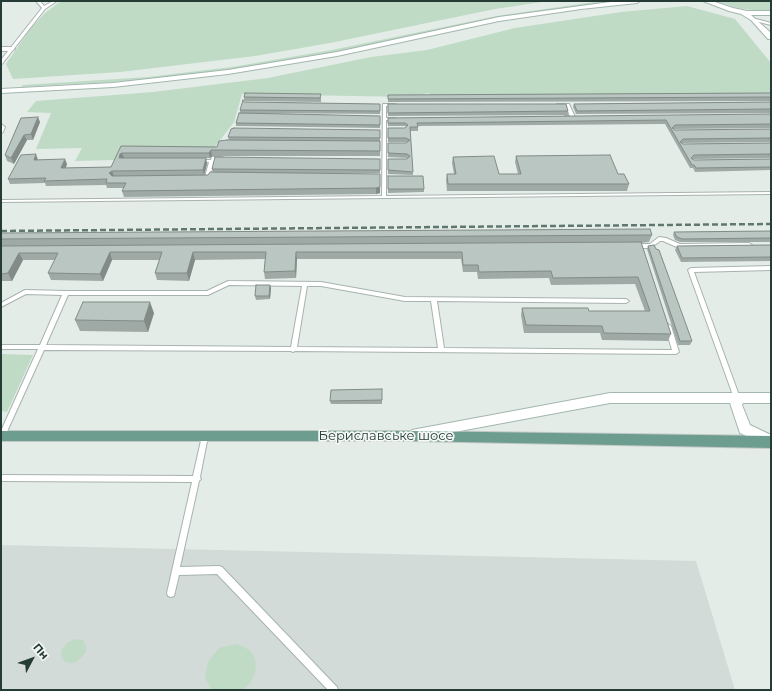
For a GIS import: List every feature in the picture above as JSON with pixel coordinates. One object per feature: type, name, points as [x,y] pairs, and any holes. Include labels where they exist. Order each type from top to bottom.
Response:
[{"type":"main road","name":"Бериславське шосе","points":[[1,436],[410,436],[771,442]]},
{"type":"street","points":[[1,84],[127,77],[242,63],[335,48],[501,13],[585,1]]},
{"type":"street","points":[[1,91],[133,83],[228,72],[337,54],[499,19],[581,7],[637,1]]},
{"type":"street","points":[[699,1],[748,15],[756,20],[771,37]]},
{"type":"street","points":[[706,1],[716,6]]},
{"type":"street","points":[[731,10],[747,13],[771,13]]},
{"type":"street","points":[[1,49],[11,49]]},
{"type":"street","points":[[410,436],[610,398],[770,398]]},
{"type":"street","points":[[737,398],[736,405],[745,430],[771,442]]},
{"type":"lane","points":[[38,1],[44,8]]},
{"type":"lane","points":[[1,63],[44,8],[55,1]]},
{"type":"lane","points":[[756,20],[771,24]]},
{"type":"lane","points":[[376,105],[399,105]]},
{"type":"lane","points":[[384,105],[384,196]]},
{"type":"lane","points":[[553,105],[576,105]]},
{"type":"lane","points":[[568,105],[573,117]]},
{"type":"lane","points":[[376,117],[400,119]]},
{"type":"lane","points":[[557,117],[581,117]]},
{"type":"lane","points":[[1,125],[3,127],[1,132]]},
{"type":"lane","points":[[376,131],[391,129]]},
{"type":"lane","points":[[376,145],[391,145]]},
{"type":"lane","points":[[190,161],[212,161],[214,158],[229,158]]},
{"type":"lane","points":[[376,160],[392,160]]},
{"type":"lane","points":[[199,178],[207,178],[212,161]]},
{"type":"lane","points":[[208,174],[216,175]]},
{"type":"lane","points":[[376,177],[391,177]]},
{"type":"lane","points":[[1,201],[771,193]]},
{"type":"lane","points":[[634,246],[651,246],[659,239],[664,239],[679,246],[756,245]]},
{"type":"lane","points":[[642,246],[644,254]]},
{"type":"lane","points":[[737,398],[691,270],[771,268]]},
{"type":"lane","points":[[1,305],[25,292],[208,293],[228,283],[321,284],[405,298],[626,301]]},
{"type":"lane","points":[[293,350],[305,284]]},
{"type":"lane","points":[[1,436],[66,293]]},
{"type":"lane","points":[[434,299],[441,350]]},
{"type":"lane","points":[[1,347],[676,352],[667,322]]},
{"type":"lane","points":[[172,593],[205,436]]},
{"type":"lane","points":[[1,478],[197,479]]},
{"type":"lane","points":[[177,571],[219,570],[334,690]]},
{"type":"shaded area","points":[[1,545],[696,561],[735,690],[1,690]]},
{"type":"green space","points":[[61,1],[549,1],[495,9],[330,43],[255,56],[120,72],[13,79],[6,64],[30,29],[45,13]]},
{"type":"green space","points":[[601,1],[619,1],[510,16],[334,52],[240,68],[149,80],[21,87],[23,85],[148,77],[232,67],[332,50],[497,16]]},
{"type":"green space","points":[[716,1],[771,1],[771,10],[737,8]]},
{"type":"green space","points":[[687,6],[735,19],[771,63],[771,97],[430,98],[429,93],[408,97],[242,94],[234,122],[214,148],[119,150],[114,160],[75,161],[82,148],[36,149],[51,113],[27,112],[36,101],[153,92],[268,78],[371,57],[427,50],[515,28],[621,12]]},
{"type":"green space","points":[[1,354],[33,355],[7,412],[1,411]]},
{"type":"green space","points":[[76,639],[83,640],[86,651],[76,662],[65,662],[61,656],[62,649],[68,642]]},
{"type":"green space","points":[[235,644],[249,650],[254,656],[256,665],[255,673],[251,682],[243,690],[212,690],[205,678],[208,662],[219,648]]},
{"type":"building","points":[[245,93],[321,94],[320,98],[244,97]]},
{"type":"building","points":[[771,93],[771,97],[388,99],[388,95]]},
{"type":"building","points":[[243,100],[244,102],[380,104],[380,111],[240,110]]},
{"type":"building","points":[[771,102],[771,109],[577,111],[574,104]]},
{"type":"building","points":[[388,104],[566,104],[568,111],[388,113]]},
{"type":"building","points":[[239,113],[380,116],[380,125],[236,123]]},
{"type":"building","points":[[771,114],[771,124],[675,125],[672,128],[675,130],[771,129],[771,138],[683,139],[680,142],[683,144],[771,143],[771,154],[694,155],[691,158],[694,160],[771,159],[771,167],[696,168],[692,165],[666,120],[417,123],[418,127],[410,127],[413,172],[388,170],[388,159],[407,159],[410,156],[407,154],[388,153],[388,143],[406,143],[410,140],[406,138],[388,138],[388,128],[405,128],[408,125],[405,123],[388,123],[388,118]]},
{"type":"building","points":[[38,117],[31,134],[24,135],[11,158],[5,155],[21,118]]},
{"type":"building","points":[[231,129],[380,130],[380,138],[228,137]]},
{"type":"building","points":[[219,141],[380,141],[380,151],[211,150],[209,153],[122,153],[120,154],[119,158],[206,158],[203,170],[112,171],[109,173],[112,176],[208,175],[210,172],[380,174],[380,187],[122,191],[126,183],[106,183],[107,179],[44,181],[46,178],[8,179],[21,155],[36,154],[34,160],[65,159],[61,168],[111,167],[121,146],[217,147]]},
{"type":"building","points":[[610,155],[618,174],[624,174],[629,184],[448,184],[447,174],[456,174],[453,157],[494,156],[499,174],[521,174],[516,156]]},
{"type":"building","points":[[215,157],[380,159],[380,170],[212,169]]},
{"type":"building","points":[[388,176],[423,176],[424,189],[388,189]]},
{"type":"building","points":[[650,229],[652,235],[1,239],[1,233]]},
{"type":"building","points":[[771,231],[771,238],[682,239],[677,237],[674,232]]},
{"type":"building","points":[[641,242],[671,334],[604,333],[602,326],[526,325],[522,308],[588,308],[589,311],[650,311],[638,277],[553,278],[551,271],[479,272],[478,265],[463,265],[462,252],[296,252],[295,271],[264,272],[266,252],[193,252],[187,273],[155,273],[162,252],[110,252],[100,274],[48,273],[58,253],[19,253],[8,273],[1,274],[1,246]]},
{"type":"building","points":[[654,245],[656,249],[659,250],[692,341],[680,341],[648,246]]},
{"type":"building","points":[[771,245],[771,257],[682,258],[677,246]]},
{"type":"building","points":[[256,285],[270,285],[269,296],[255,296]]},
{"type":"building","points":[[83,302],[150,302],[144,321],[75,320]]},
{"type":"building","points":[[382,389],[382,400],[330,401],[331,390]]},
{"type":"railway","points":[[1,231],[771,224]]}]
